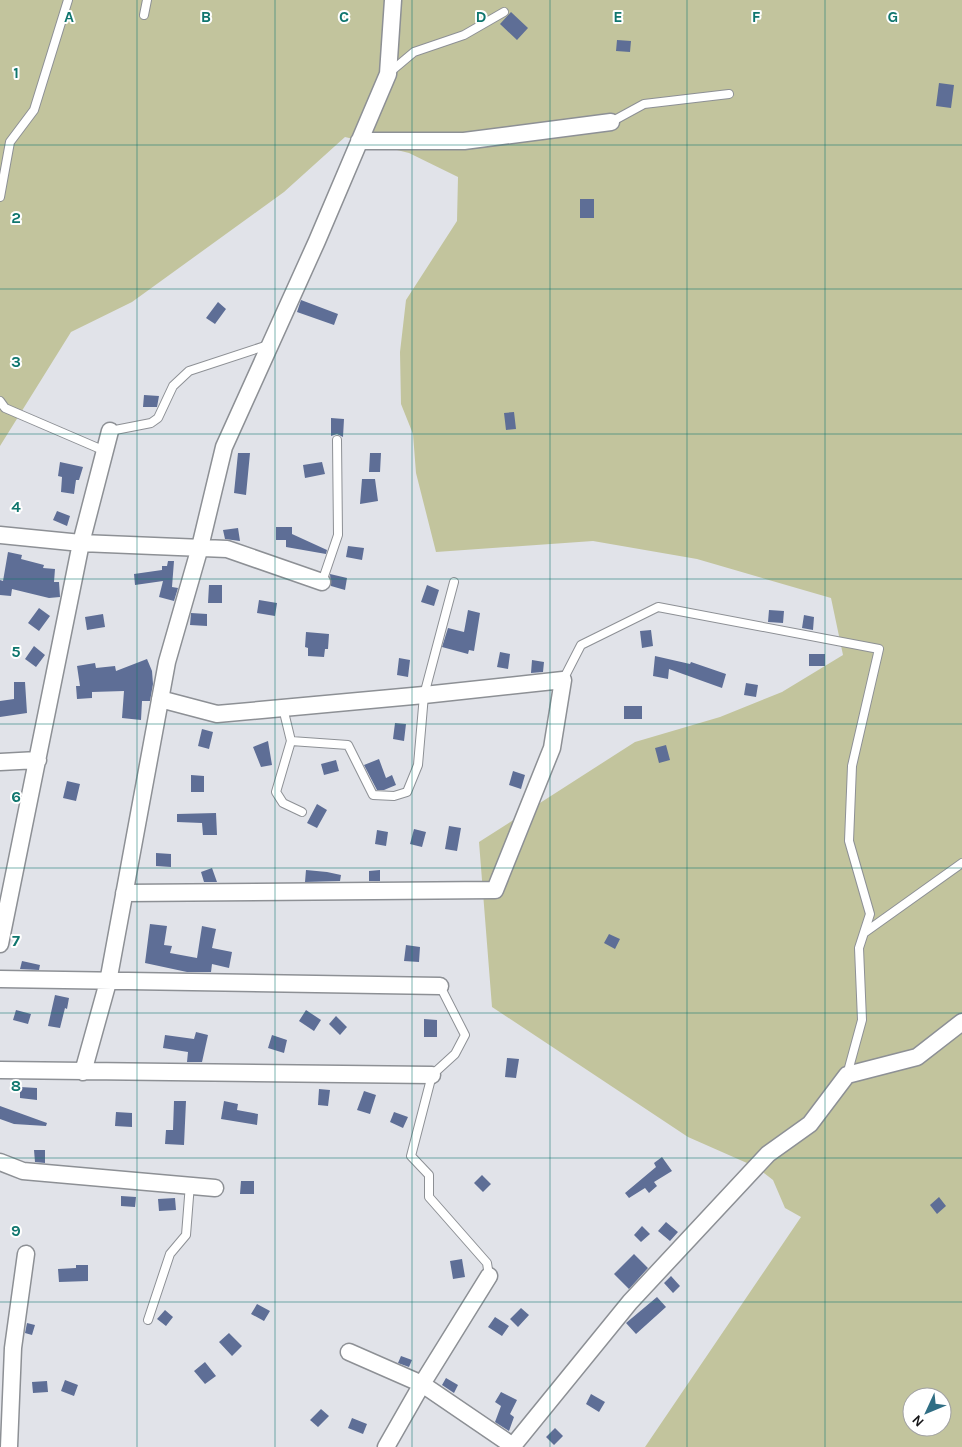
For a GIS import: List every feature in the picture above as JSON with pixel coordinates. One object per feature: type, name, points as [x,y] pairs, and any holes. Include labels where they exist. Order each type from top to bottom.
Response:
[{"type":"street","points":[[83,1072],[108,982],[167,662],[200,547],[224,447],[388,74],[393,0]]},
{"type":"street","points":[[359,141],[464,141],[612,122]]},
{"type":"street","points":[[0,944],[82,543],[110,431]]},
{"type":"street","points":[[0,535],[82,543],[227,549],[322,582]]},
{"type":"street","points":[[124,893],[495,890],[552,748],[563,680],[217,714],[160,699]]},
{"type":"street","points":[[0,762],[38,760]]},
{"type":"street","points":[[0,979],[440,986]]},
{"type":"street","points":[[349,1352],[422,1384],[512,1446],[630,1302],[768,1154],[810,1124],[847,1075],[917,1057],[962,1022]]},
{"type":"street","points":[[0,1070],[432,1075]]},
{"type":"street","points":[[0,1162],[23,1171],[190,1184],[215,1188]]},
{"type":"street","points":[[9,1447],[6,1346],[26,1254]]},
{"type":"street","points":[[386,1447],[422,1384],[489,1276]]},
{"type":"lane","points":[[0,197],[10,142],[34,110],[68,0]]},
{"type":"lane","points":[[144,15],[146,0]]},
{"type":"lane","points":[[388,74],[414,52],[464,35],[504,12]]},
{"type":"lane","points":[[612,122],[644,104],[729,94]]},
{"type":"lane","points":[[110,431],[151,423],[158,418],[173,386],[189,371],[270,345]]},
{"type":"lane","points":[[0,401],[5,408],[105,451]]},
{"type":"lane","points":[[322,582],[338,535],[337,440]]},
{"type":"lane","points":[[291,741],[348,745],[373,795],[394,796],[407,792],[418,765],[424,695],[454,582]]},
{"type":"lane","points":[[563,680],[582,645],[658,607],[879,649],[852,766],[849,841],[870,914],[859,948],[862,1020],[847,1075]]},
{"type":"lane","points":[[283,708],[291,741],[276,792],[283,802],[302,812]]},
{"type":"lane","points":[[864,933],[962,862]]},
{"type":"lane","points":[[440,986],[465,1035],[456,1054],[432,1075],[410,1156],[429,1175],[429,1197],[487,1262],[489,1276]]},
{"type":"lane","points":[[148,1320],[170,1254],[186,1235],[190,1184]]},
{"type":"green space","points":[[0,0],[962,0],[962,1447],[645,1447],[801,1217],[785,1208],[773,1180],[756,1167],[688,1137],[492,1007],[479,842],[635,742],[720,717],[782,692],[843,655],[831,598],[697,559],[593,541],[436,552],[416,473],[413,434],[401,404],[400,352],[406,300],[457,221],[458,177],[409,153],[345,137],[284,192],[132,302],[71,332],[0,446]]},
{"type":"building","points":[[511,12],[528,28],[517,40],[500,24]]},
{"type":"building","points":[[617,40],[631,41],[630,52],[616,51]]},
{"type":"building","points":[[939,83],[954,85],[951,108],[936,106]]},
{"type":"building","points":[[580,199],[594,199],[594,218],[580,218]]},
{"type":"building","points":[[301,300],[338,314],[334,325],[297,312]]},
{"type":"building","points":[[218,302],[226,309],[215,324],[206,318]]},
{"type":"building","points":[[144,395],[159,396],[157,407],[143,407]]},
{"type":"building","points":[[514,412],[516,429],[506,430],[504,413]]},
{"type":"building","points":[[331,418],[344,419],[343,437],[337,434],[331,436]]},
{"type":"building","points":[[238,453],[250,453],[246,495],[234,493]]},
{"type":"building","points":[[370,453],[381,453],[380,472],[369,472]]},
{"type":"building","points":[[60,462],[83,467],[79,480],[76,480],[74,494],[61,492],[62,477],[58,476]]},
{"type":"building","points":[[322,462],[325,474],[305,478],[303,465]]},
{"type":"building","points":[[362,479],[375,479],[378,501],[360,504]]},
{"type":"building","points":[[57,511],[70,516],[67,526],[53,520]]},
{"type":"building","points":[[276,527],[292,527],[292,534],[327,550],[326,554],[286,547],[286,540],[276,540]]},
{"type":"building","points":[[238,528],[240,541],[225,539],[223,530]]},
{"type":"building","points":[[348,546],[364,548],[362,560],[346,557]]},
{"type":"building","points":[[8,552],[22,555],[21,559],[44,565],[43,568],[55,569],[54,582],[59,582],[60,597],[49,598],[12,589],[11,596],[0,595],[0,580],[3,581]]},
{"type":"building","points":[[168,561],[174,561],[172,587],[178,588],[174,601],[159,597],[163,581],[135,585],[134,574],[162,570],[162,566],[167,566]]},
{"type":"building","points":[[330,574],[347,578],[345,590],[331,586]]},
{"type":"building","points":[[209,585],[222,585],[222,603],[208,603]]},
{"type":"building","points":[[427,585],[439,590],[434,606],[421,602]]},
{"type":"building","points":[[259,600],[277,603],[275,616],[257,613]]},
{"type":"building","points":[[39,608],[50,616],[39,631],[28,623]]},
{"type":"building","points":[[468,610],[480,613],[474,651],[469,650],[468,654],[442,647],[448,628],[464,632]]},
{"type":"building","points":[[769,610],[784,611],[783,623],[768,622]]},
{"type":"building","points":[[191,613],[207,614],[207,626],[190,625]]},
{"type":"building","points":[[103,614],[105,627],[87,630],[85,617]]},
{"type":"building","points":[[804,615],[814,617],[813,630],[802,628]]},
{"type":"building","points":[[651,630],[653,646],[642,648],[640,631]]},
{"type":"building","points":[[306,632],[329,634],[328,649],[325,649],[324,657],[308,656],[308,648],[305,647]]},
{"type":"building","points":[[34,646],[45,655],[36,667],[25,659]]},
{"type":"building","points":[[500,652],[510,654],[508,669],[497,667]]},
{"type":"building","points":[[809,654],[825,654],[825,666],[809,666]]},
{"type":"building","points":[[655,656],[690,664],[691,662],[726,674],[722,688],[669,669],[668,679],[653,676]]},
{"type":"building","points":[[399,658],[410,660],[408,677],[397,675]]},
{"type":"building","points":[[147,659],[152,671],[153,684],[150,701],[142,701],[141,720],[122,718],[124,691],[92,692],[92,698],[77,699],[76,686],[80,686],[77,666],[95,663],[96,668],[115,666],[116,671]]},
{"type":"building","points":[[532,660],[544,662],[543,672],[531,673]]},
{"type":"building","points":[[14,682],[25,682],[27,713],[0,717],[0,701],[14,699]]},
{"type":"building","points":[[746,683],[758,685],[756,697],[744,695]]},
{"type":"building","points":[[624,706],[642,706],[642,719],[624,719]]},
{"type":"building","points":[[395,723],[406,724],[404,741],[393,739]]},
{"type":"building","points":[[202,729],[213,732],[209,749],[198,746]]},
{"type":"building","points":[[268,741],[272,765],[261,767],[253,747]]},
{"type":"building","points":[[666,745],[670,760],[659,763],[655,748]]},
{"type":"building","points":[[379,759],[386,778],[392,775],[396,785],[384,790],[377,790],[364,765]]},
{"type":"building","points":[[336,760],[339,771],[324,775],[321,764]]},
{"type":"building","points":[[513,771],[525,775],[521,789],[509,785]]},
{"type":"building","points":[[191,775],[204,776],[204,792],[191,792]]},
{"type":"building","points":[[67,781],[80,784],[76,801],[63,798]]},
{"type":"building","points":[[317,804],[327,810],[317,828],[307,823]]},
{"type":"building","points":[[216,813],[217,835],[203,835],[202,823],[177,822],[177,814]]},
{"type":"building","points":[[449,826],[461,828],[457,851],[445,849]]},
{"type":"building","points":[[414,829],[426,832],[422,847],[410,844]]},
{"type":"building","points":[[377,830],[388,832],[386,846],[375,844]]},
{"type":"building","points":[[156,853],[171,854],[171,867],[156,866]]},
{"type":"building","points":[[212,868],[217,882],[204,882],[201,872]]},
{"type":"building","points":[[306,870],[341,875],[340,881],[305,882]]},
{"type":"building","points":[[380,870],[380,881],[369,881],[369,871]]},
{"type":"building","points":[[150,924],[167,926],[164,945],[172,946],[170,953],[197,958],[202,926],[216,929],[212,948],[232,952],[229,968],[212,964],[211,972],[187,972],[145,963]]},
{"type":"building","points":[[609,934],[620,939],[615,949],[604,943]]},
{"type":"building","points":[[406,945],[420,947],[419,962],[404,961]]},
{"type":"building","points":[[22,961],[40,965],[39,970],[20,969]]},
{"type":"building","points":[[55,995],[69,998],[60,1028],[48,1026]]},
{"type":"building","points":[[16,1010],[31,1014],[28,1024],[13,1020]]},
{"type":"building","points":[[306,1010],[321,1020],[314,1031],[299,1021]]},
{"type":"building","points":[[336,1016],[347,1027],[340,1035],[329,1024]]},
{"type":"building","points":[[424,1019],[437,1020],[437,1037],[424,1037]]},
{"type":"building","points":[[196,1032],[208,1035],[202,1062],[187,1062],[188,1052],[163,1048],[165,1035],[194,1039]]},
{"type":"building","points":[[272,1035],[287,1040],[284,1053],[268,1048]]},
{"type":"building","points":[[507,1058],[519,1059],[516,1078],[505,1077]]},
{"type":"building","points":[[20,1087],[37,1088],[37,1100],[20,1098]]},
{"type":"building","points":[[319,1089],[330,1090],[328,1106],[318,1105]]},
{"type":"building","points":[[364,1091],[376,1095],[370,1114],[357,1110]]},
{"type":"building","points":[[174,1101],[186,1101],[184,1145],[165,1144],[166,1130],[173,1130]]},
{"type":"building","points":[[224,1101],[238,1104],[237,1110],[258,1114],[257,1125],[221,1119]]},
{"type":"building","points":[[0,1106],[47,1123],[46,1126],[14,1124],[0,1119]]},
{"type":"building","points":[[116,1112],[132,1113],[132,1127],[115,1126]]},
{"type":"building","points":[[394,1112],[408,1117],[403,1128],[390,1122]]},
{"type":"building","points":[[34,1150],[45,1150],[45,1163],[35,1162]]},
{"type":"building","points":[[662,1157],[672,1171],[654,1182],[657,1186],[649,1193],[645,1188],[629,1198],[625,1193],[656,1167],[654,1163]]},
{"type":"building","points":[[482,1175],[491,1184],[483,1192],[474,1183]]},
{"type":"building","points":[[241,1181],[254,1181],[254,1194],[240,1194]]},
{"type":"building","points":[[121,1196],[136,1197],[135,1207],[121,1206]]},
{"type":"building","points":[[939,1197],[946,1206],[937,1214],[930,1205]]},
{"type":"building","points":[[175,1198],[176,1210],[159,1211],[158,1199]]},
{"type":"building","points":[[666,1222],[678,1232],[670,1241],[658,1231]]},
{"type":"building","points":[[642,1226],[650,1234],[641,1242],[634,1235]]},
{"type":"building","points":[[634,1254],[648,1268],[629,1289],[614,1274]]},
{"type":"building","points":[[462,1259],[465,1277],[453,1279],[450,1261]]},
{"type":"building","points":[[76,1265],[88,1265],[88,1281],[59,1282],[58,1269],[76,1268]]},
{"type":"building","points":[[671,1276],[680,1286],[673,1293],[664,1283]]},
{"type":"building","points":[[657,1297],[666,1307],[636,1334],[626,1323]]},
{"type":"building","points":[[257,1304],[270,1311],[264,1321],[251,1314]]},
{"type":"building","points":[[521,1308],[529,1315],[518,1327],[510,1319]]},
{"type":"building","points":[[165,1310],[173,1317],[166,1326],[157,1319]]},
{"type":"building","points":[[495,1317],[509,1326],[502,1336],[488,1327]]},
{"type":"building","points":[[27,1323],[35,1325],[32,1335],[25,1333]]},
{"type":"building","points":[[229,1333],[242,1346],[232,1356],[219,1342]]},
{"type":"building","points":[[401,1356],[412,1360],[409,1367],[398,1363]]},
{"type":"building","points":[[205,1362],[216,1376],[205,1384],[194,1371]]},
{"type":"building","points":[[446,1378],[458,1385],[454,1393],[442,1385]]},
{"type":"building","points":[[65,1380],[78,1385],[74,1396],[61,1391]]},
{"type":"building","points":[[47,1381],[48,1392],[33,1393],[32,1382]]},
{"type":"building","points":[[501,1392],[517,1400],[510,1414],[514,1417],[509,1431],[495,1422],[501,1406],[495,1402]]},
{"type":"building","points":[[591,1394],[605,1402],[599,1412],[586,1404]]},
{"type":"building","points":[[321,1409],[329,1416],[318,1427],[310,1420]]},
{"type":"building","points":[[352,1418],[367,1424],[363,1434],[348,1428]]},
{"type":"building","points":[[555,1428],[563,1436],[554,1445],[546,1437]]}]
